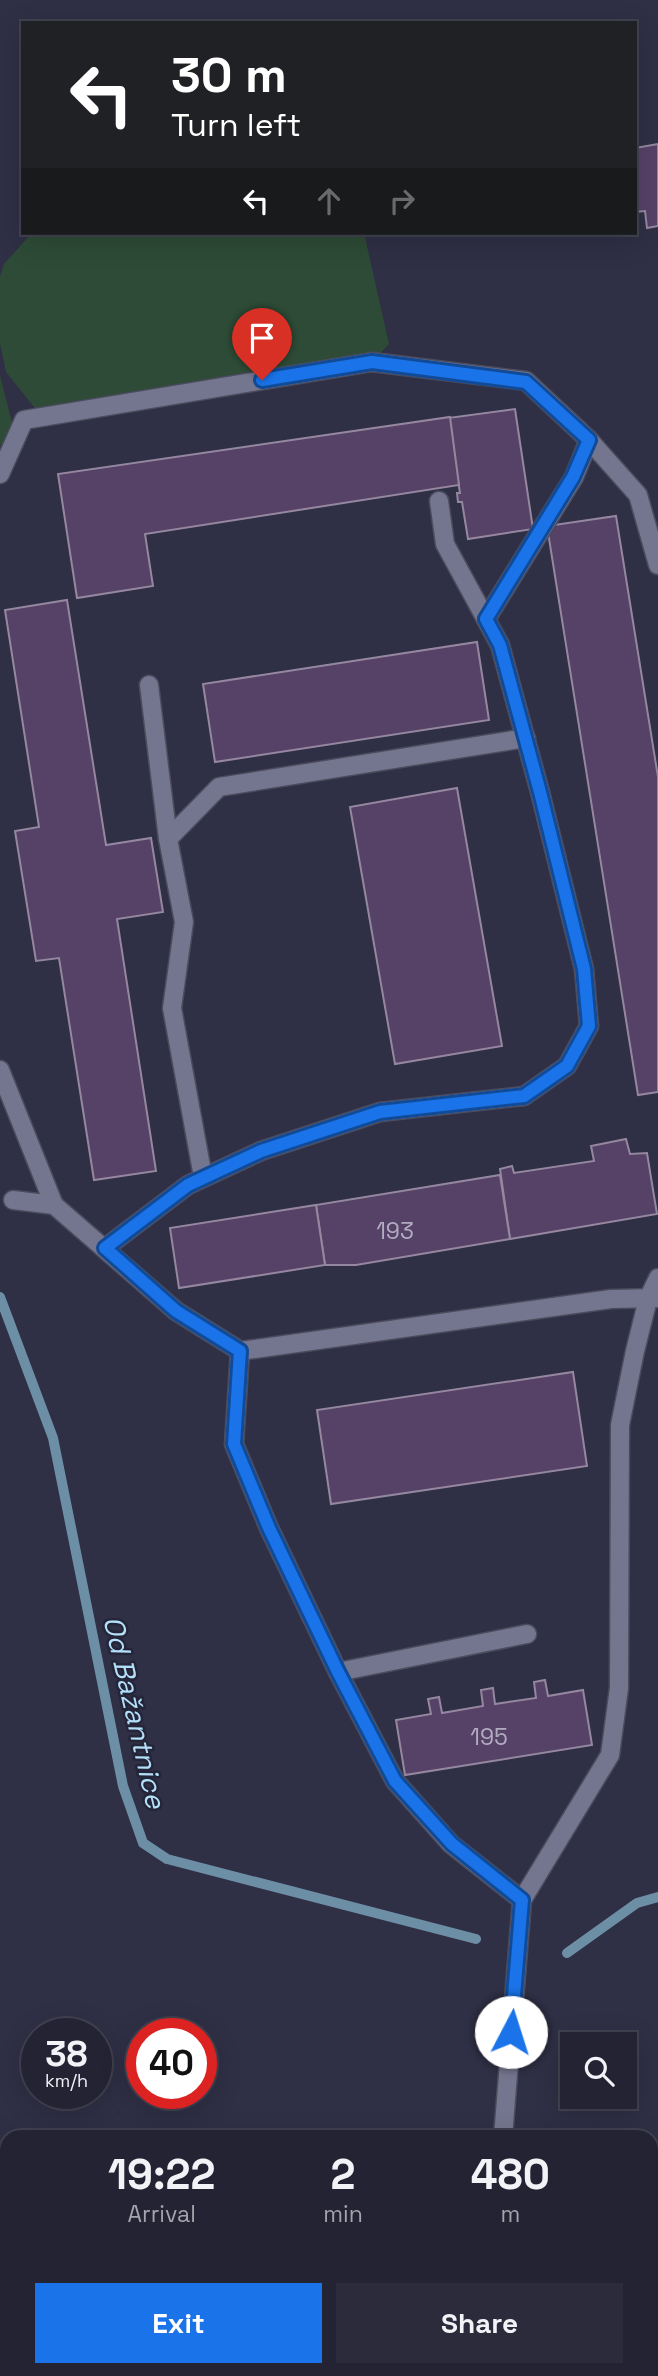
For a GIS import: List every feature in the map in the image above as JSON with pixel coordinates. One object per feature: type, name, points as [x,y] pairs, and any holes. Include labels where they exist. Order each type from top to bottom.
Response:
[{"type":"street","points":[[0,474],[24,420],[372,362],[526,382],[589,440],[638,495],[658,565]]},
{"type":"street","points":[[486,619],[573,477],[589,440]]},
{"type":"street","points":[[105,1248],[188,1185],[261,1151],[380,1112],[524,1096],[567,1066],[589,1026],[584,969],[500,645],[445,544],[439,501]]},
{"type":"street","points":[[149,685],[168,839],[184,922],[172,1008],[203,1177]]},
{"type":"street","points":[[168,839],[219,787],[526,738]]},
{"type":"street","points":[[0,1070],[54,1205],[176,1311],[240,1351],[611,1299],[653,1298]]},
{"type":"street","points":[[13,1200],[54,1205]]},
{"type":"street","points":[[504,2130],[522,1900],[610,1755],[619,1688],[620,1425],[628,1383],[658,1278]]},
{"type":"street","points":[[240,1351],[234,1444],[269,1528],[338,1672],[395,1781],[452,1844],[522,1900]]},
{"type":"street","points":[[338,1672],[527,1634]]},
{"type":"green space","points":[[30,235],[364,235],[389,344],[372,362],[42,417],[6,372],[0,344],[0,276],[4,264]]},
{"type":"green space","points":[[0,375],[14,431],[0,446]]},
{"type":"building","points":[[658,144],[658,226],[647,228],[645,211],[637,212],[637,148]]},
{"type":"building","points":[[515,409],[533,529],[468,539],[462,502],[458,502],[457,493],[460,493],[448,418]]},
{"type":"building","points":[[450,417],[459,485],[145,534],[153,586],[77,598],[58,474]]},
{"type":"building","points":[[616,516],[658,777],[658,1092],[638,1095],[547,526]]},
{"type":"building","points":[[67,600],[106,845],[151,838],[163,912],[117,919],[156,1171],[94,1180],[59,958],[36,961],[15,831],[39,827],[5,610]]},
{"type":"building","points":[[477,642],[489,720],[215,762],[203,684]]},
{"type":"building","points":[[457,788],[502,1046],[395,1064],[350,807]]},
{"type":"building","points":[[626,1139],[630,1154],[647,1153],[657,1214],[510,1239],[500,1169],[512,1166],[514,1173],[594,1161],[591,1146]]},
{"type":"building","points":[[500,1175],[510,1239],[356,1265],[325,1265],[316,1205]]},
{"type":"building","points":[[316,1205],[325,1265],[179,1288],[170,1228]]},
{"type":"building","points":[[573,1372],[587,1466],[331,1504],[317,1410]]},
{"type":"building","points":[[545,1680],[548,1696],[583,1690],[592,1745],[405,1775],[396,1720],[431,1714],[428,1699],[439,1697],[442,1713],[483,1706],[481,1690],[493,1688],[495,1704],[536,1698],[534,1682]]},
{"type":"waterway","name":"Od Bažantnice","points":[[0,1297],[53,1438],[123,1786],[143,1843],[167,1859],[476,1939]]},
{"type":"waterway","name":"Od Bažantnice","points":[[567,1953],[637,1903],[658,1897]]},
{"type":"route","points":[[262,380],[372,362],[526,382],[589,440],[573,477],[486,619],[500,645],[584,969],[589,1026],[567,1066],[524,1096],[380,1112],[261,1151],[188,1185],[105,1248],[176,1311],[240,1351],[234,1444],[269,1528],[338,1672],[395,1781],[452,1844],[522,1900],[511,2032]]}]
